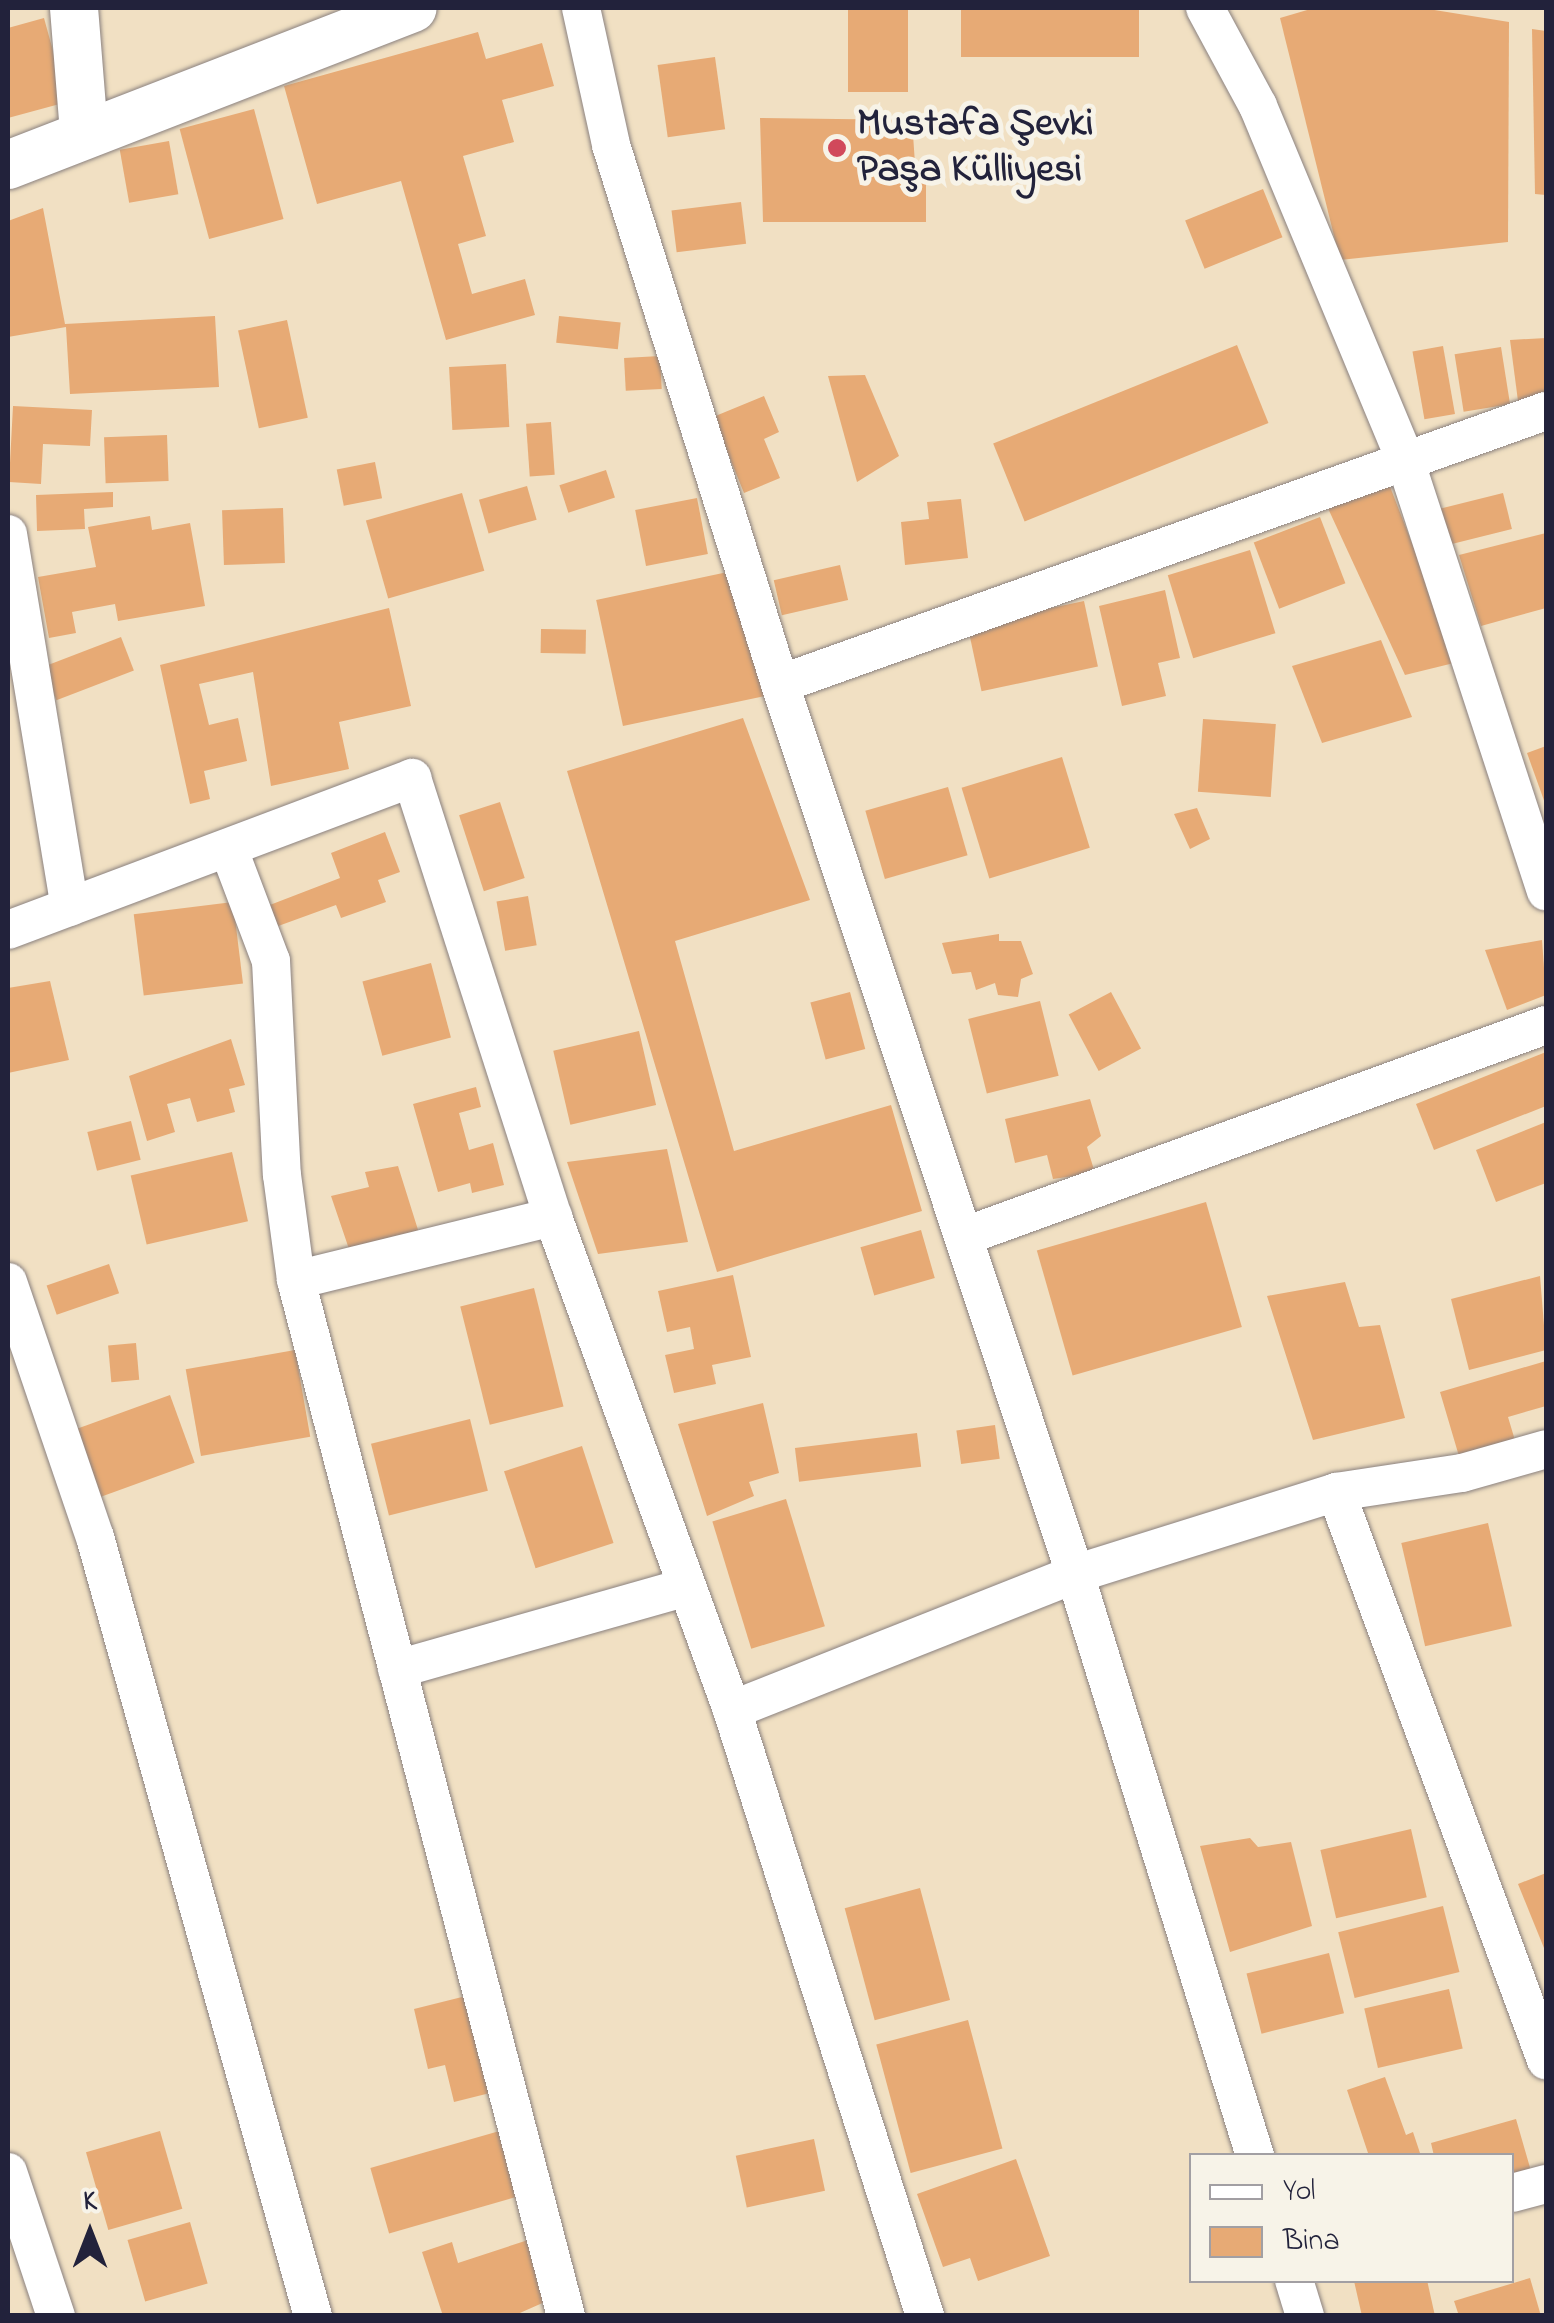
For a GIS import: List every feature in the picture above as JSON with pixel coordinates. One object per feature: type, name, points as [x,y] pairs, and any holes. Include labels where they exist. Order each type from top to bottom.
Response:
[{"type":"street","points":[[74,8],[84,132]]},
{"type":"street","points":[[8,166],[84,132],[412,8]]},
{"type":"street","points":[[581,8],[611,144],[780,684],[1075,1574],[1254,2153]]},
{"type":"street","points":[[1205,8],[1258,106],[1404,457],[1546,891]]},
{"type":"street","points":[[780,684],[1404,457],[1546,411]]},
{"type":"street","points":[[8,534],[19,688],[70,907]]},
{"type":"street","points":[[8,930],[412,778],[552,1218],[732,1710],[925,2316]]},
{"type":"street","points":[[229,850],[271,960],[282,1174],[296,1280],[566,2316]]},
{"type":"street","points":[[964,1236],[1546,1025]]},
{"type":"street","points":[[296,1280],[552,1218]]},
{"type":"street","points":[[8,1282],[94,1537],[314,2316]]},
{"type":"street","points":[[732,1710],[1075,1574],[1336,1492],[1462,1473],[1546,1449]]},
{"type":"street","points":[[1336,1492],[1546,2060]]},
{"type":"street","points":[[397,1669],[686,1587]]},
{"type":"street","points":[[8,2172],[17,2233],[56,2316]]},
{"type":"street","points":[[1514,2193],[1546,2184]]},
{"type":"street","points":[[1295,2283],[1305,2316]]},
{"type":"building","points":[[848,8],[908,8],[908,92],[848,92]]},
{"type":"building","points":[[961,8],[1139,8],[1139,57],[961,57]]},
{"type":"building","points":[[1314,8],[1422,8],[1509,22],[1508,242],[1340,260],[1280,18]]},
{"type":"building","points":[[44,18],[67,102],[8,118],[8,28]]},
{"type":"building","points":[[1532,29],[1546,31],[1546,195],[1535,194]]},
{"type":"building","points":[[478,32],[486,59],[542,43],[554,86],[502,100],[514,142],[463,156],[486,236],[458,244],[472,294],[525,279],[535,315],[446,340],[401,181],[317,204],[284,86]]},
{"type":"building","points":[[715,57],[725,129],[668,137],[658,65]]},
{"type":"building","points":[[254,109],[284,219],[209,239],[180,129]]},
{"type":"building","name":"Mustafa Şevki Paşa Külliyesi","points":[[760,118],[912,120],[916,178],[926,176],[926,222],[763,222]]},
{"type":"building","points":[[169,141],[178,194],[129,203],[120,150]]},
{"type":"building","points":[[1263,189],[1282,237],[1205,269],[1185,220]]},
{"type":"building","points":[[741,202],[746,244],[677,252],[672,211]]},
{"type":"building","points":[[43,208],[65,324],[215,316],[219,387],[70,394],[66,327],[8,337],[8,221]]},
{"type":"building","points":[[559,316],[621,322],[618,349],[556,343]]},
{"type":"building","points":[[287,320],[308,418],[259,428],[238,330]]},
{"type":"building","points":[[1546,338],[1546,396],[1518,401],[1510,340]]},
{"type":"building","points":[[1237,345],[1268,423],[1025,521],[993,444]]},
{"type":"building","points":[[1443,346],[1455,414],[1424,419],[1412,351]]},
{"type":"building","points":[[1501,347],[1510,404],[1464,412],[1455,354]]},
{"type":"building","points":[[660,356],[662,389],[626,391],[624,358]]},
{"type":"building","points":[[506,364],[509,427],[452,430],[449,367]]},
{"type":"building","points":[[865,375],[899,456],[857,482],[828,376]]},
{"type":"building","points":[[764,396],[779,432],[764,439],[780,478],[744,493],[713,417]]},
{"type":"building","points":[[13,406],[92,410],[90,446],[43,444],[41,484],[9,482]]},
{"type":"building","points":[[551,422],[555,475],[530,477],[526,424]]},
{"type":"building","points":[[167,435],[169,481],[106,483],[104,437]]},
{"type":"building","points":[[375,462],[382,498],[344,506],[337,469]]},
{"type":"building","points":[[606,470],[615,498],[568,513],[559,485]]},
{"type":"building","points":[[1389,484],[1458,662],[1405,675],[1326,504]]},
{"type":"building","points":[[527,486],[537,520],[489,533],[479,500]]},
{"type":"building","points":[[113,492],[113,507],[84,509],[85,529],[37,531],[36,495]]},
{"type":"building","points":[[462,493],[484,571],[388,598],[366,521]]},
{"type":"building","points":[[1503,493],[1512,529],[1450,544],[1441,508]]},
{"type":"building","points":[[697,498],[708,554],[646,566],[635,510]]},
{"type":"building","points":[[961,499],[968,558],[905,565],[901,522],[929,519],[927,502]]},
{"type":"building","points":[[283,508],[285,563],[224,565],[222,510]]},
{"type":"building","points":[[150,516],[152,530],[190,523],[205,606],[118,621],[115,604],[72,612],[76,633],[49,638],[38,577],[96,567],[88,527]]},
{"type":"building","points":[[1320,517],[1345,583],[1279,609],[1254,542]]},
{"type":"building","points":[[1546,533],[1546,608],[1481,626],[1459,555]]},
{"type":"building","points":[[1250,550],[1275,633],[1193,658],[1168,575]]},
{"type":"building","points":[[840,565],[848,600],[782,615],[774,580]]},
{"type":"building","points":[[737,570],[764,696],[623,726],[596,600]]},
{"type":"building","points":[[1165,590],[1180,658],[1158,663],[1166,696],[1122,706],[1099,606]]},
{"type":"building","points":[[1084,601],[1098,667],[982,691],[968,626]]},
{"type":"building","points":[[389,608],[411,706],[339,722],[349,769],[271,786],[253,672],[199,684],[209,725],[238,718],[247,761],[204,771],[210,799],[190,804],[160,665]]},
{"type":"building","points":[[541,629],[586,630],[586,654],[541,653]]},
{"type":"building","points":[[121,637],[134,671],[56,700],[44,667]]},
{"type":"building","points":[[1381,640],[1412,717],[1322,743],[1292,666]]},
{"type":"building","points":[[743,718],[810,900],[675,941],[734,1151],[891,1105],[922,1211],[717,1272],[567,771]]},
{"type":"building","points":[[1203,719],[1276,724],[1271,797],[1198,792]]},
{"type":"building","points":[[1546,746],[1546,806],[1527,753]]},
{"type":"building","points":[[1062,757],[1090,848],[989,879],[962,788]]},
{"type":"building","points":[[948,787],[968,855],[885,879],[865,811]]},
{"type":"building","points":[[500,802],[525,878],[484,891],[459,815]]},
{"type":"building","points":[[1197,808],[1210,839],[1190,849],[1174,814]]},
{"type":"building","points":[[385,832],[400,872],[378,880],[386,902],[341,918],[336,905],[270,929],[262,908],[340,878],[331,853]]},
{"type":"building","points":[[528,896],[537,945],[505,951],[496,902]]},
{"type":"building","points":[[233,902],[243,983],[144,996],[134,914]]},
{"type":"building","points":[[999,934],[999,941],[1021,941],[1033,974],[1021,979],[1018,997],[998,995],[995,983],[976,990],[971,972],[952,974],[942,943]]},
{"type":"building","points":[[1542,940],[1546,995],[1507,1010],[1485,950]]},
{"type":"building","points":[[431,963],[451,1037],[382,1056],[362,981]]},
{"type":"building","points":[[50,981],[69,1060],[8,1073],[8,988]]},
{"type":"building","points":[[850,992],[865,1049],[826,1060],[810,1003]]},
{"type":"building","points":[[1111,992],[1141,1049],[1099,1071],[1069,1015]]},
{"type":"building","points":[[1040,1001],[1059,1076],[987,1094],[968,1019]]},
{"type":"building","points":[[639,1031],[656,1105],[570,1125],[553,1051]]},
{"type":"building","points":[[231,1039],[245,1085],[229,1089],[235,1112],[197,1122],[190,1098],[167,1104],[175,1132],[147,1141],[129,1076]]},
{"type":"building","points":[[1546,1052],[1546,1106],[1434,1150],[1416,1104]]},
{"type":"building","points":[[476,1087],[481,1107],[459,1113],[469,1150],[493,1143],[504,1185],[472,1193],[470,1183],[438,1192],[413,1104]]},
{"type":"building","points":[[1090,1099],[1101,1136],[1087,1147],[1095,1173],[1053,1179],[1047,1155],[1015,1163],[1005,1119]]},
{"type":"building","points":[[131,1121],[141,1160],[97,1171],[87,1132]]},
{"type":"building","points":[[1546,1122],[1546,1183],[1496,1202],[1476,1150]]},
{"type":"building","points":[[667,1149],[688,1242],[598,1254],[567,1162]]},
{"type":"building","points":[[232,1152],[248,1221],[147,1245],[131,1175]]},
{"type":"building","points":[[398,1166],[419,1233],[349,1249],[331,1196],[369,1187],[365,1172]]},
{"type":"building","points":[[1206,1202],[1242,1327],[1073,1375],[1037,1251]]},
{"type":"building","points":[[921,1230],[935,1278],[874,1295],[860,1247]]},
{"type":"building","points":[[109,1264],[119,1293],[57,1315],[47,1285]]},
{"type":"building","points":[[733,1275],[751,1357],[712,1365],[716,1384],[674,1393],[665,1355],[694,1349],[690,1327],[667,1332],[658,1291]]},
{"type":"building","points":[[1540,1276],[1546,1350],[1469,1370],[1451,1299]]},
{"type":"building","points":[[1345,1282],[1359,1327],[1380,1325],[1405,1418],[1313,1440],[1267,1296]]},
{"type":"building","points":[[534,1288],[564,1406],[490,1425],[460,1306]]},
{"type":"building","points":[[136,1343],[139,1380],[111,1382],[108,1345]]},
{"type":"building","points":[[295,1350],[310,1437],[201,1456],[186,1369]]},
{"type":"building","points":[[1546,1361],[1546,1406],[1508,1417],[1517,1447],[1461,1463],[1440,1392]]},
{"type":"building","points":[[170,1395],[195,1463],[97,1498],[72,1431]]},
{"type":"building","points":[[763,1403],[779,1473],[749,1482],[754,1496],[707,1516],[678,1424]]},
{"type":"building","points":[[470,1419],[488,1491],[389,1515],[371,1444]]},
{"type":"building","points":[[995,1425],[1000,1459],[961,1464],[956,1430]]},
{"type":"building","points":[[917,1433],[921,1467],[799,1482],[795,1448]]},
{"type":"building","points":[[582,1446],[614,1543],[536,1568],[504,1471]]},
{"type":"building","points":[[786,1499],[825,1626],[751,1649],[712,1522]]},
{"type":"building","points":[[1488,1523],[1512,1626],[1425,1646],[1401,1543]]},
{"type":"building","points":[[1411,1829],[1427,1897],[1336,1918],[1320,1850]]},
{"type":"building","points":[[1250,1838],[1258,1847],[1291,1842],[1312,1926],[1230,1952],[1200,1846]]},
{"type":"building","points":[[1546,1873],[1546,1953],[1518,1884]]},
{"type":"building","points":[[920,1888],[950,2000],[875,2020],[845,1908]]},
{"type":"building","points":[[1443,1906],[1459,1972],[1355,1998],[1338,1932]]},
{"type":"building","points":[[1329,1953],[1344,2013],[1262,2034],[1247,1974]]},
{"type":"building","points":[[1449,1989],[1463,2048],[1378,2068],[1364,2009]]},
{"type":"building","points":[[470,1995],[494,2092],[454,2102],[445,2065],[428,2069],[414,2009]]},
{"type":"building","points":[[968,2020],[1002,2148],[911,2173],[876,2045]]},
{"type":"building","points":[[1385,2077],[1406,2135],[1413,2132],[1420,2153],[1368,2153],[1347,2090]]},
{"type":"building","points":[[1516,2119],[1531,2171],[1514,2175],[1514,2153],[1433,2153],[1431,2143]]},
{"type":"building","points":[[503,2130],[522,2195],[389,2233],[370,2168]]},
{"type":"building","points":[[160,2131],[182,2209],[108,2230],[86,2152]]},
{"type":"building","points":[[814,2139],[825,2191],[747,2207],[736,2156]]},
{"type":"building","points":[[1016,2159],[1050,2256],[978,2281],[970,2258],[943,2267],[917,2194]]},
{"type":"building","points":[[190,2222],[208,2284],[145,2301],[128,2240]]},
{"type":"building","points":[[528,2240],[547,2301],[513,2316],[443,2316],[422,2252],[452,2242],[458,2263]]},
{"type":"building","points":[[1530,2278],[1541,2316],[1459,2316],[1454,2301]]},
{"type":"building","points":[[1354,2283],[1428,2283],[1435,2316],[1362,2316]]},
{"type":"place","name":"Mustafa Şevki Paşa Külliyesi","points":[[837,148]]}]
